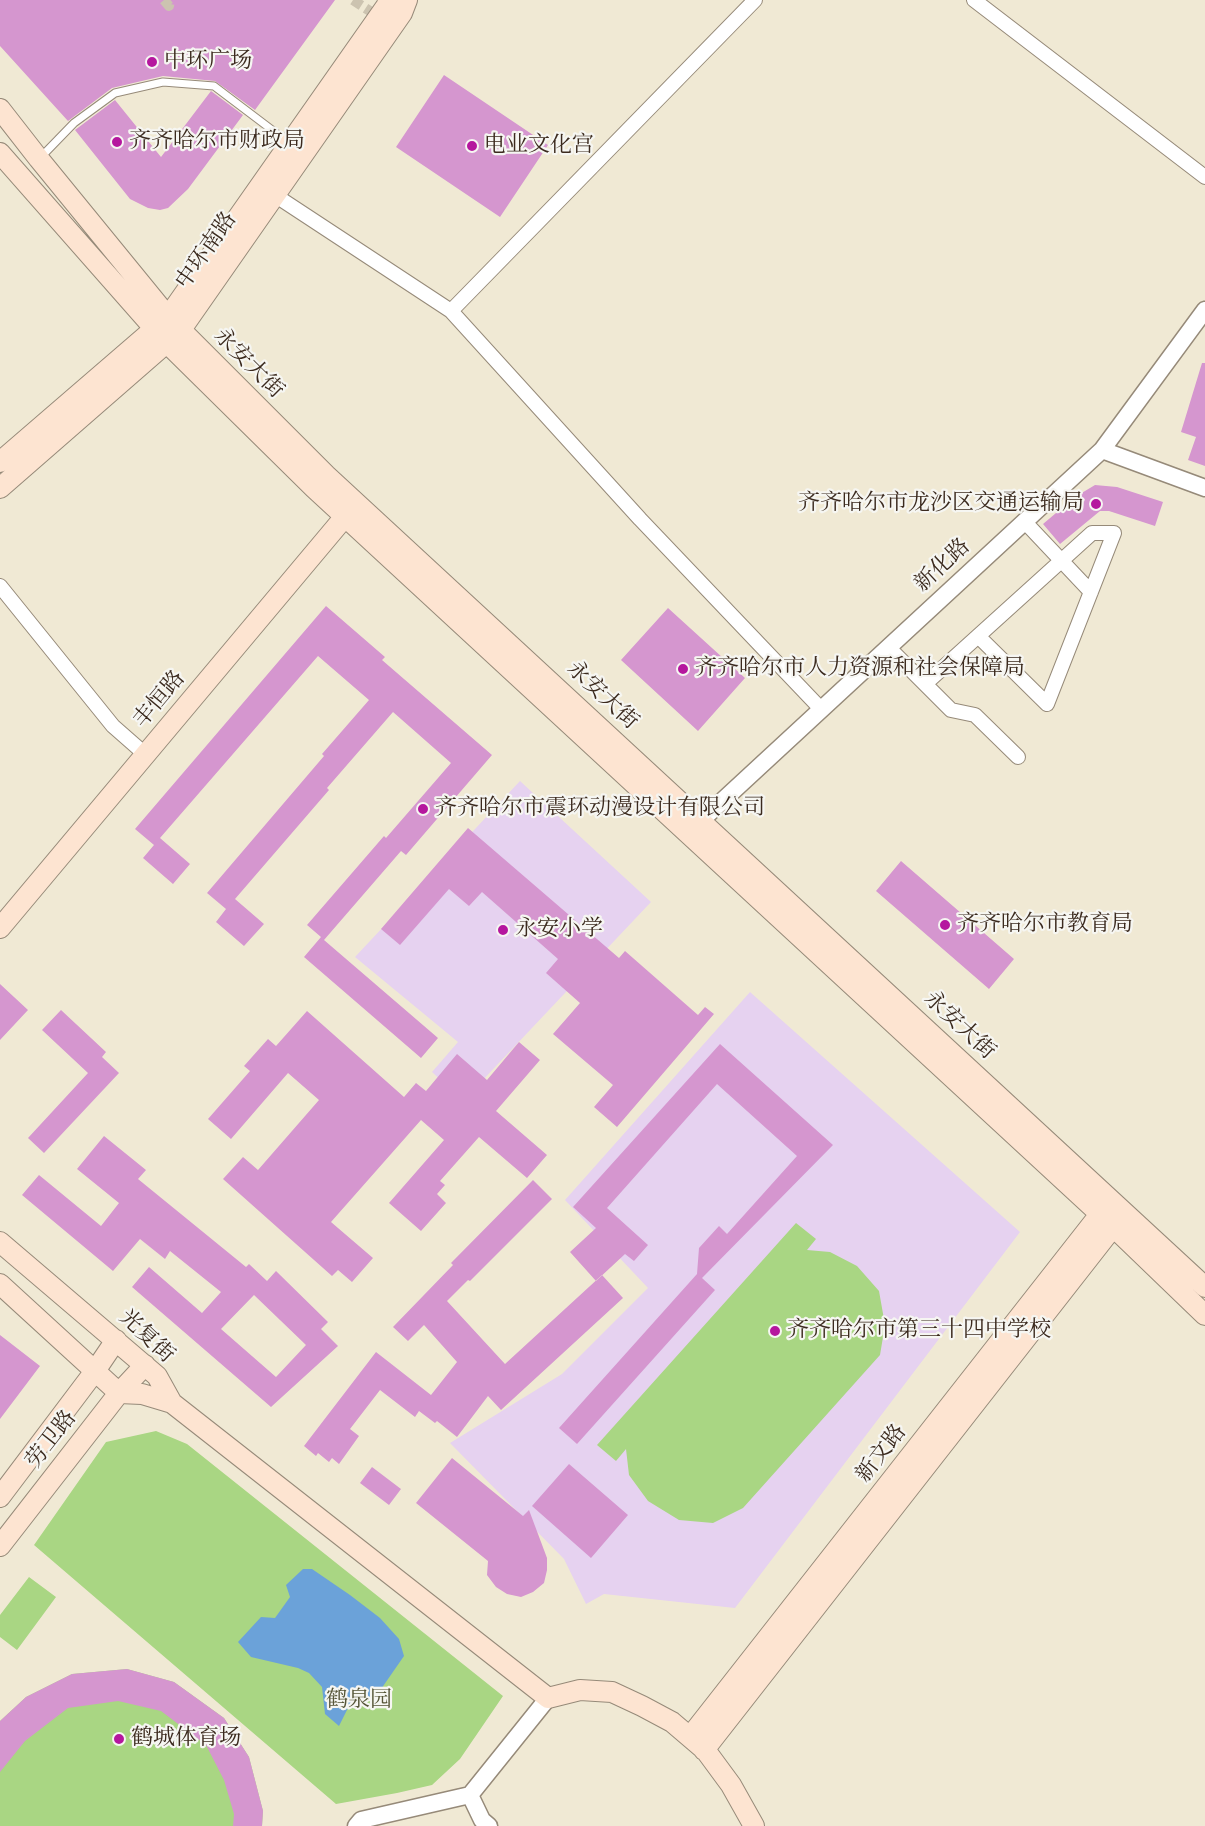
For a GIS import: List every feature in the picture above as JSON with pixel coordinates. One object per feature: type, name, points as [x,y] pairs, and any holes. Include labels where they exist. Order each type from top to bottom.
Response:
[{"type":"main road","name":"中环南路","points":[[268,191],[290,144],[387,5],[388,0]]},
{"type":"main road","name":"中环南路","points":[[0,488],[168,330],[268,191],[402,13],[407,0]]},
{"type":"main road","name":"永安大街","points":[[0,109],[168,330]]},
{"type":"main road","name":"永安大街","points":[[0,153],[168,330],[350,509],[1113,1213],[1205,1287]]},
{"type":"main road","name":"中环南路","points":[[0,462],[168,330]]},
{"type":"main road","name":"丰恒路","points":[[0,928],[350,509]]},
{"type":"main road","name":"永安大街","points":[[1113,1213],[1205,1315]]},
{"type":"main road","name":"新文路","points":[[697,1743],[1113,1213]]},
{"type":"main road","name":"光复街","points":[[0,1242],[157,1376],[172,1403]]},
{"type":"main road","points":[[0,1284],[119,1393]]},
{"type":"main road","name":"劳卫路","points":[[0,1497],[116,1340]]},
{"type":"main road","name":"劳卫路","points":[[0,1546],[119,1393],[145,1365]]},
{"type":"main road","name":"光复街","points":[[119,1393],[142,1394],[172,1403]]},
{"type":"main road","points":[[172,1403],[548,1698],[580,1690],[612,1692],[672,1722],[697,1743],[731,1785],[754,1826]]},
{"type":"street","points":[[452,311],[755,0]]},
{"type":"street","points":[[974,0],[1205,177]]},
{"type":"street","points":[[268,191],[452,311],[640,519],[820,709]]},
{"type":"street","name":"新化路","points":[[694,827],[1102,450],[1205,310]]},
{"type":"street","points":[[1102,450],[1205,488]]},
{"type":"street","points":[[1024,521],[1091,592]]},
{"type":"street","points":[[925,684],[978,636],[1062,561],[1092,533],[1114,533],[1047,704],[978,636]]},
{"type":"street","points":[[0,586],[113,726],[146,755]]},
{"type":"street","points":[[888,647],[951,710],[975,715],[1018,757]]},
{"type":"street","points":[[356,1826],[361,1820],[470,1795],[548,1698]]},
{"type":"street","points":[[470,1795],[482,1820],[489,1826]]},
{"type":"lane","points":[[39,159],[74,123],[116,93],[163,82],[214,86],[290,144]]},
{"type":"shaded area","name":"永安小学","points":[[520,781],[651,902],[463,1101],[432,1072],[458,1042],[355,957]]},
{"type":"shaded area","name":"齐齐哈尔市第三十四中学校","points":[[750,992],[1020,1232],[735,1608],[604,1594],[586,1604],[564,1559],[450,1443],[562,1374],[648,1288],[565,1200]]},
{"type":"green space","points":[[796,1223],[816,1239],[807,1250],[830,1252],[857,1266],[879,1291],[885,1325],[880,1355],[743,1508],[713,1523],[679,1520],[648,1501],[629,1475],[626,1449],[616,1461],[597,1445]]},
{"type":"green space","name":"鹤泉园","points":[[156,1431],[187,1444],[503,1696],[460,1759],[432,1785],[336,1804],[34,1545],[106,1442]]},
{"type":"green space","points":[[29,1577],[56,1597],[17,1650],[0,1637],[0,1615]]},
{"type":"green space","name":"鹤城体育场","points":[[127,1669],[174,1682],[224,1718],[249,1757],[263,1811],[262,1826],[0,1826],[0,1721],[26,1697],[72,1674]]},
{"type":"water","points":[[303,1569],[312,1569],[380,1618],[399,1639],[404,1656],[379,1692],[379,1703],[369,1698],[350,1704],[339,1726],[325,1714],[322,1687],[309,1673],[298,1668],[251,1657],[238,1642],[261,1617],[275,1618],[290,1597],[286,1585]]},
{"type":"building","name":"中环广场","points":[[0,0],[335,0],[255,110],[215,81],[163,76],[112,88],[68,121],[0,46]]},
{"type":"building","name":"电业文化宫","points":[[444,75],[548,145],[500,217],[396,147]]},
{"type":"building","name":"齐齐哈尔市财政局","points":[[211,91],[243,115],[188,189],[168,208],[160,210],[148,208],[130,199],[75,130],[115,100],[161,157]]},
{"type":"building","points":[[1202,363],[1205,363],[1205,466],[1188,460],[1196,437],[1181,432]]},
{"type":"building","points":[[1095,485],[1117,487],[1163,502],[1155,526],[1109,511],[1100,511],[1060,544],[1043,524],[1075,497]]},
{"type":"building","points":[[326,606],[385,657],[382,660],[492,755],[406,855],[401,851],[324,940],[438,1038],[421,1058],[304,957],[321,937],[307,925],[451,763],[393,712],[235,899],[264,924],[244,946],[216,922],[226,909],[207,893],[369,700],[318,656],[160,838],[190,864],[173,884],[143,858],[154,845],[135,829]]},
{"type":"building","name":"齐齐哈尔市人力资源和社会保障局","points":[[668,608],[745,678],[698,731],[621,660]]},
{"type":"building","points":[[468,828],[619,958],[625,951],[698,1015],[705,1007],[714,1014],[617,1127],[594,1107],[613,1085],[553,1034],[580,1003],[546,973],[558,959],[482,892],[469,906],[449,889],[400,945],[381,929]]},
{"type":"building","name":"齐齐哈尔市教育局","points":[[901,861],[1014,959],[989,989],[876,891]]},
{"type":"building","points":[[0,984],[28,1010],[0,1040]]},
{"type":"building","points":[[61,1010],[106,1052],[102,1057],[119,1073],[44,1153],[28,1138],[88,1073],[42,1030]]},
{"type":"building","points":[[307,1011],[404,1097],[416,1083],[426,1091],[457,1054],[487,1080],[519,1042],[540,1060],[496,1111],[547,1155],[527,1178],[479,1137],[440,1181],[445,1185],[437,1194],[446,1203],[421,1231],[389,1203],[444,1140],[421,1120],[331,1222],[373,1258],[352,1282],[338,1270],[332,1276],[223,1179],[243,1157],[258,1170],[319,1100],[288,1073],[231,1139],[208,1119],[250,1071],[244,1066],[268,1039],[276,1046]]},
{"type":"building","points":[[720,1044],[833,1145],[702,1278],[715,1290],[577,1444],[559,1428],[697,1274],[699,1248],[719,1226],[727,1234],[797,1156],[717,1084],[607,1208],[648,1245],[634,1261],[625,1254],[596,1281],[570,1252],[596,1228],[573,1207]]},
{"type":"building","points":[[104,1136],[146,1170],[138,1179],[246,1267],[249,1264],[267,1281],[276,1271],[328,1322],[321,1329],[338,1346],[271,1407],[132,1287],[149,1267],[202,1313],[221,1292],[170,1251],[165,1259],[140,1239],[113,1271],[22,1195],[39,1175],[101,1226],[119,1203],[77,1169]],"holes":[[[254,1295],[306,1345],[276,1377],[221,1329]]]},
{"type":"building","points":[[533,1180],[552,1199],[447,1301],[505,1364],[602,1275],[623,1298],[501,1410],[488,1396],[457,1437],[437,1421],[435,1423],[419,1411],[415,1417],[380,1390],[350,1429],[359,1436],[339,1464],[332,1458],[329,1462],[318,1453],[316,1456],[304,1446],[376,1352],[431,1395],[457,1362],[424,1325],[408,1341],[393,1327],[453,1265],[451,1263]]},
{"type":"building","points":[[0,1335],[40,1366],[0,1419]]},
{"type":"building","points":[[452,1458],[523,1516],[529,1510],[547,1558],[544,1583],[533,1592],[521,1597],[507,1594],[496,1587],[487,1575],[488,1561],[416,1503]]},
{"type":"building","points":[[569,1464],[628,1515],[591,1558],[532,1506]]},
{"type":"building","points":[[372,1467],[401,1489],[389,1505],[360,1483]]},
{"type":"building","points":[[127,1669],[174,1682],[224,1718],[249,1757],[263,1811],[262,1826],[233,1826],[234,1814],[224,1780],[206,1745],[161,1711],[118,1701],[68,1708],[25,1741],[0,1772],[0,1721],[26,1697],[72,1674]]},
{"type":"tunnel","points":[[164,0],[169,6],[170,0]]},
{"type":"tunnel","points":[[353,0],[379,17]]},
{"type":"place","name":"中环广场","points":[[152,62]]},
{"type":"place","name":"齐齐哈尔市财政局","points":[[117,142]]},
{"type":"place","name":"电业文化宫","points":[[472,146]]},
{"type":"place","name":"齐齐哈尔市龙沙区交通运输局","points":[[1096,504]]},
{"type":"place","name":"齐齐哈尔市人力资源和社会保障局","points":[[683,669]]},
{"type":"place","name":"齐齐哈尔市震环动漫设计有限公司","points":[[423,809]]},
{"type":"place","name":"齐齐哈尔市教育局","points":[[945,925]]},
{"type":"place","name":"永安小学","points":[[503,930]]},
{"type":"place","name":"齐齐哈尔市第三十四中学校","points":[[775,1331]]},
{"type":"place","name":"鹤城体育场","points":[[119,1739]]}]
